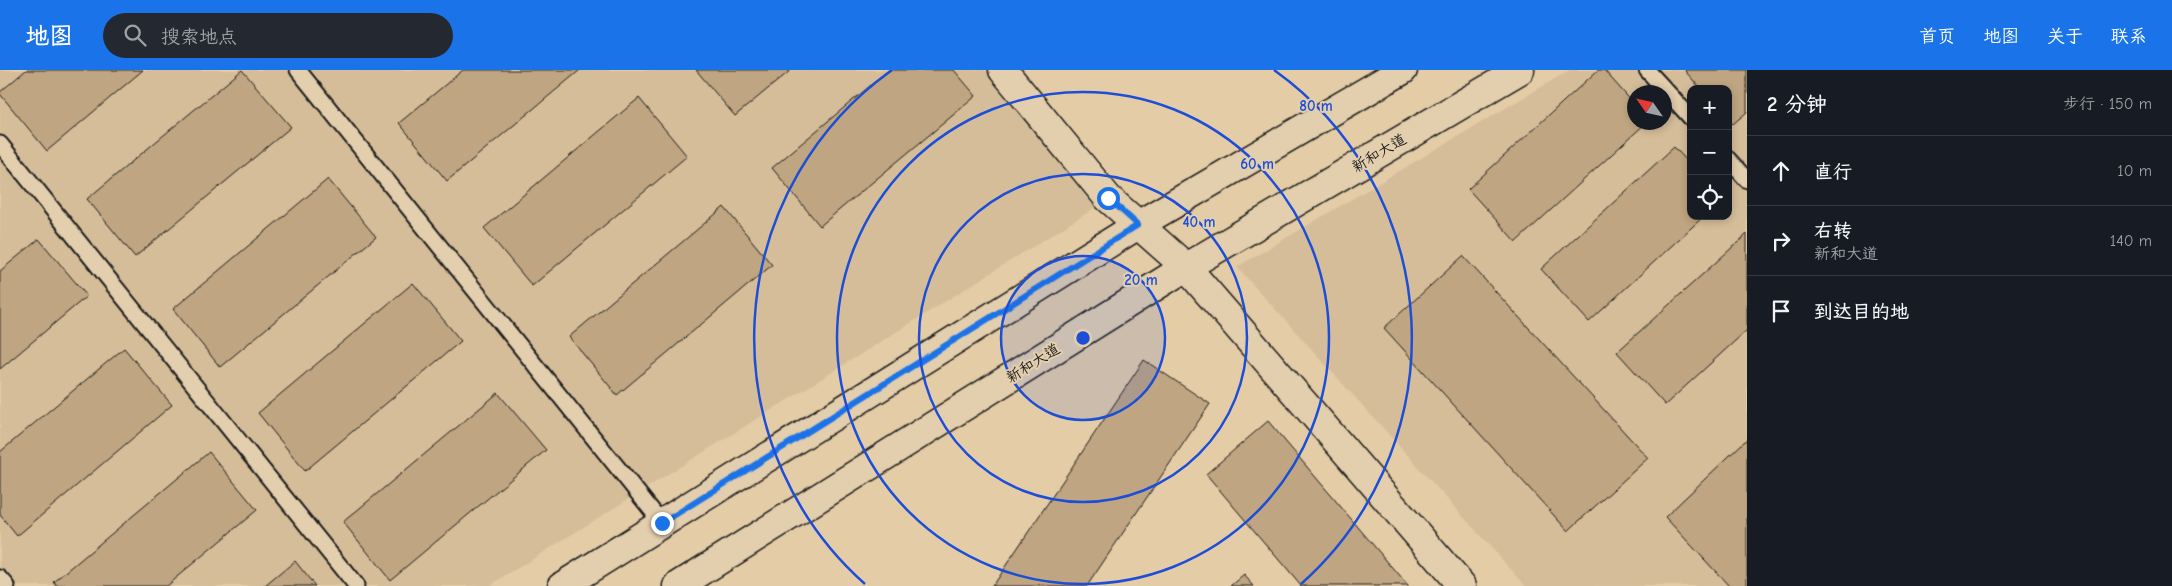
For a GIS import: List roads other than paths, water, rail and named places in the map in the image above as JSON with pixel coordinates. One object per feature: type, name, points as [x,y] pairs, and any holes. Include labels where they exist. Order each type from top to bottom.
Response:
[{"type":"main road","points":[[1003,70],[1108,198],[1186,267],[1462,586]]},
{"type":"main road","points":[[562,586],[1138,225],[1403,70]]},
{"type":"main road","name":"新和大道","points":[[678,586],[1186,267],[1520,70]]},
{"type":"lane","points":[[298,70],[662,523]]},
{"type":"lane","points":[[1647,70],[1687,114]]},
{"type":"lane","points":[[0,144],[356,586]]},
{"type":"lane","points":[[1732,163],[1747,180]]},
{"type":"lane","points":[[0,578],[7,586]]}]
